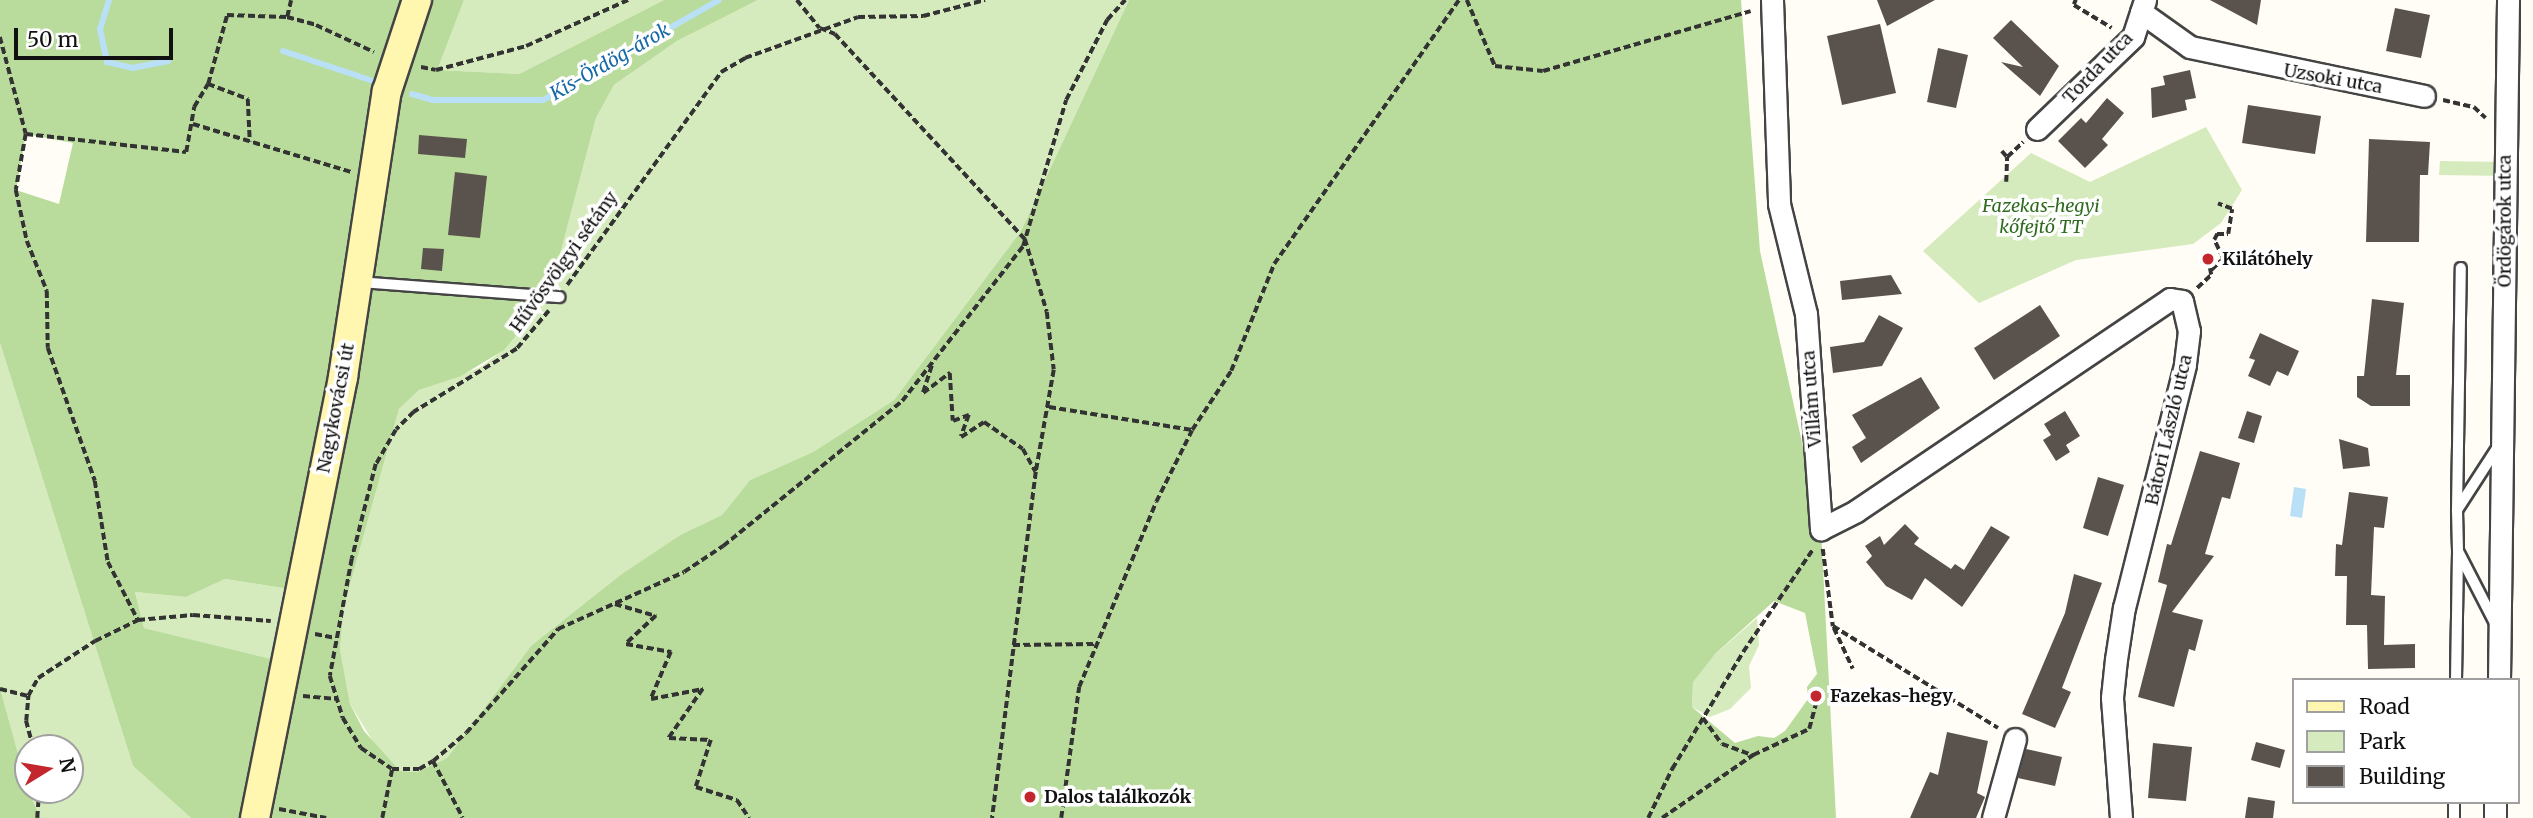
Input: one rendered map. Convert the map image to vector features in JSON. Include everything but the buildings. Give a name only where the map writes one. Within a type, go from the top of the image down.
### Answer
[{"type":"street","name":"Nagykovácsi út","points":[[257,811],[359,282],[373,178],[405,64],[417,0]]},
{"type":"street","name":"Ördögárok utca","points":[[2499,678],[2508,0]]},
{"type":"street","name":"Villám utca","points":[[1774,1],[1779,204],[1807,314],[1821,529]]},
{"type":"street","name":"Uzsoki utca","points":[[2143,6],[2190,47],[2424,96]]},
{"type":"street","name":"Torda utca","points":[[2037,129],[2133,37],[2143,6]]},
{"type":"street","name":"Bátori László utca","points":[[1821,529],[1856,511],[2170,299],[2182,301],[2189,331],[2185,366],[2124,607],[2116,659],[2112,698],[2121,818]]},
{"type":"street","points":[[1993,818],[2015,738]]},
{"type":"lane","name":"Ördögárok utca","points":[[2456,678],[2461,268]]},
{"type":"lane","points":[[359,282],[559,297]]},
{"type":"lane","points":[[2457,510],[2501,442]]},
{"type":"lane","name":"Ördögárok utca","points":[[2458,551],[2500,634]]},
{"type":"path","points":[[287,18],[291,0]]},
{"type":"path","points":[[26,134],[186,152],[194,107],[208,84],[227,15],[287,18],[316,25],[405,64],[436,70],[526,46],[628,0]]},
{"type":"path","points":[[797,0],[820,28],[835,34],[1025,239],[1054,342],[1049,407],[1036,472],[992,818]]},
{"type":"path","name":"Hűvösvölgyi sétány","points":[[336,699],[331,676],[335,638],[384,448],[414,411],[517,349],[559,297],[721,72],[820,28],[858,17],[923,16],[985,0]]},
{"type":"path","points":[[281,694],[336,699],[361,748],[392,769],[419,769],[433,761],[466,733],[558,629],[684,572],[723,546],[902,401],[933,364],[1025,239],[1066,100],[1111,13],[1125,0]]},
{"type":"path","points":[[1061,818],[1079,687],[1156,502],[1192,430],[1231,371],[1274,264],[1459,0]]},
{"type":"path","points":[[1467,0],[1494,66],[1543,71],[1774,1]]},
{"type":"path","points":[[2076,0],[2074,5],[2091,18]]},
{"type":"path","points":[[0,37],[26,134],[16,190],[27,241],[47,291],[48,348],[95,481],[108,562],[138,620]]},
{"type":"path","points":[[208,84],[248,99],[250,142]]},
{"type":"path","points":[[2424,96],[2474,107],[2496,127],[2505,160]]},
{"type":"path","points":[[193,124],[373,178]]},
{"type":"path","points":[[2007,157],[2037,129]]},
{"type":"path","points":[[2002,151],[2007,157],[2006,182]]},
{"type":"path","points":[[2197,288],[2223,259],[2214,240],[2217,234],[2228,234],[2232,209],[2218,204]]},
{"type":"path","points":[[2208,259],[2211,270]]},
{"type":"path","points":[[933,364],[923,393],[950,373],[953,421],[969,415],[961,437],[984,422],[1023,449],[1036,472]]},
{"type":"path","points":[[1049,407],[1192,430]]},
{"type":"path","points":[[1821,529],[1833,626],[1853,669]]},
{"type":"path","points":[[1648,818],[1743,652],[1810,559],[1821,529]]},
{"type":"path","points":[[613,603],[656,616],[626,644],[671,652],[651,699],[703,689],[669,738],[711,740],[696,787],[737,800],[749,818]]},
{"type":"path","points":[[29,734],[26,721],[28,696],[49,668],[138,620],[221,616],[268,620],[293,630]]},
{"type":"path","points":[[1833,626],[1981,718]]},
{"type":"path","points":[[1013,645],[1095,644]]},
{"type":"path","points":[[0,689],[28,696]]},
{"type":"path","points":[[1662,818],[1753,755],[1809,729],[1817,699]]},
{"type":"path","points":[[1703,718],[1722,744],[1753,755]]},
{"type":"path","points":[[433,761],[463,818]]},
{"type":"path","points":[[382,818],[392,769]]},
{"type":"path","points":[[257,811],[326,818]]},
{"type":"green space","points":[[0,0],[464,0],[437,70],[519,74],[664,0],[758,0],[677,41],[614,85],[596,118],[549,296],[504,350],[461,376],[419,390],[399,409],[344,606],[340,649],[350,704],[364,731],[400,771],[418,772],[447,758],[531,646],[622,574],[682,534],[722,515],[750,480],[813,452],[894,400],[1021,231],[1129,0],[1741,0],[1760,251],[1821,529],[1836,818],[191,818],[133,766],[0,343]],"holes":[[[26,134],[73,143],[59,204],[16,190]],[[225,579],[290,589],[279,661],[144,628],[135,592],[186,597]],[[1774,601],[1805,613],[1817,674],[1807,687],[1808,699],[1785,731],[1774,738],[1758,736],[1735,743],[1692,707],[1693,682],[1715,654]]]},
{"type":"green space","points":[[464,0],[664,0],[519,74],[436,70]]},
{"type":"green space","points":[[758,0],[1129,0],[1021,231],[894,400],[813,452],[750,480],[722,515],[682,534],[531,646],[447,758],[419,772],[400,771],[380,753],[350,704],[340,649],[344,606],[399,409],[419,390],[481,367],[503,350],[549,296],[596,118],[614,85],[677,41]]},
{"type":"green space","name":"Fazekas-hegyi kőfejtő TT","points":[[2206,127],[2242,190],[2221,223],[2193,244],[2076,260],[1979,303],[1923,251],[2031,153],[2090,182]]},
{"type":"green space","points":[[2440,161],[2503,162],[2504,176],[2439,175]]},
{"type":"green space","points":[[0,343],[133,766],[191,818],[41,818],[35,804],[84,804],[84,734],[14,734],[14,739],[0,688]]},
{"type":"green space","points":[[225,579],[290,589],[279,662],[144,628],[135,592],[186,597]]},
{"type":"green space","points":[[1757,618],[1759,645],[1749,666],[1751,688],[1730,709],[1710,717],[1692,707],[1693,681],[1713,656]]},
{"type":"green space","points":[[0,688],[14,739],[14,804],[34,804],[41,818],[0,818]]},
{"type":"water","points":[[2294,487],[2306,489],[2302,518],[2290,516]]},
{"type":"waterway","name":"Kis-Ördög-árok","points":[[109,0],[100,29],[107,62],[132,68],[168,61]]},
{"type":"waterway","name":"Kis-Ördög-árok","points":[[412,94],[433,100],[543,100],[719,0]]},
{"type":"waterway","name":"Kis-Ördög-árok","points":[[283,51],[373,81]]},
{"type":"place","name":"Kilátóhely","points":[[2208,259]]},
{"type":"place","name":"Fazekas-hegy","points":[[1816,696]]},
{"type":"place","name":"Dalos találkozók","points":[[1030,797]]}]
